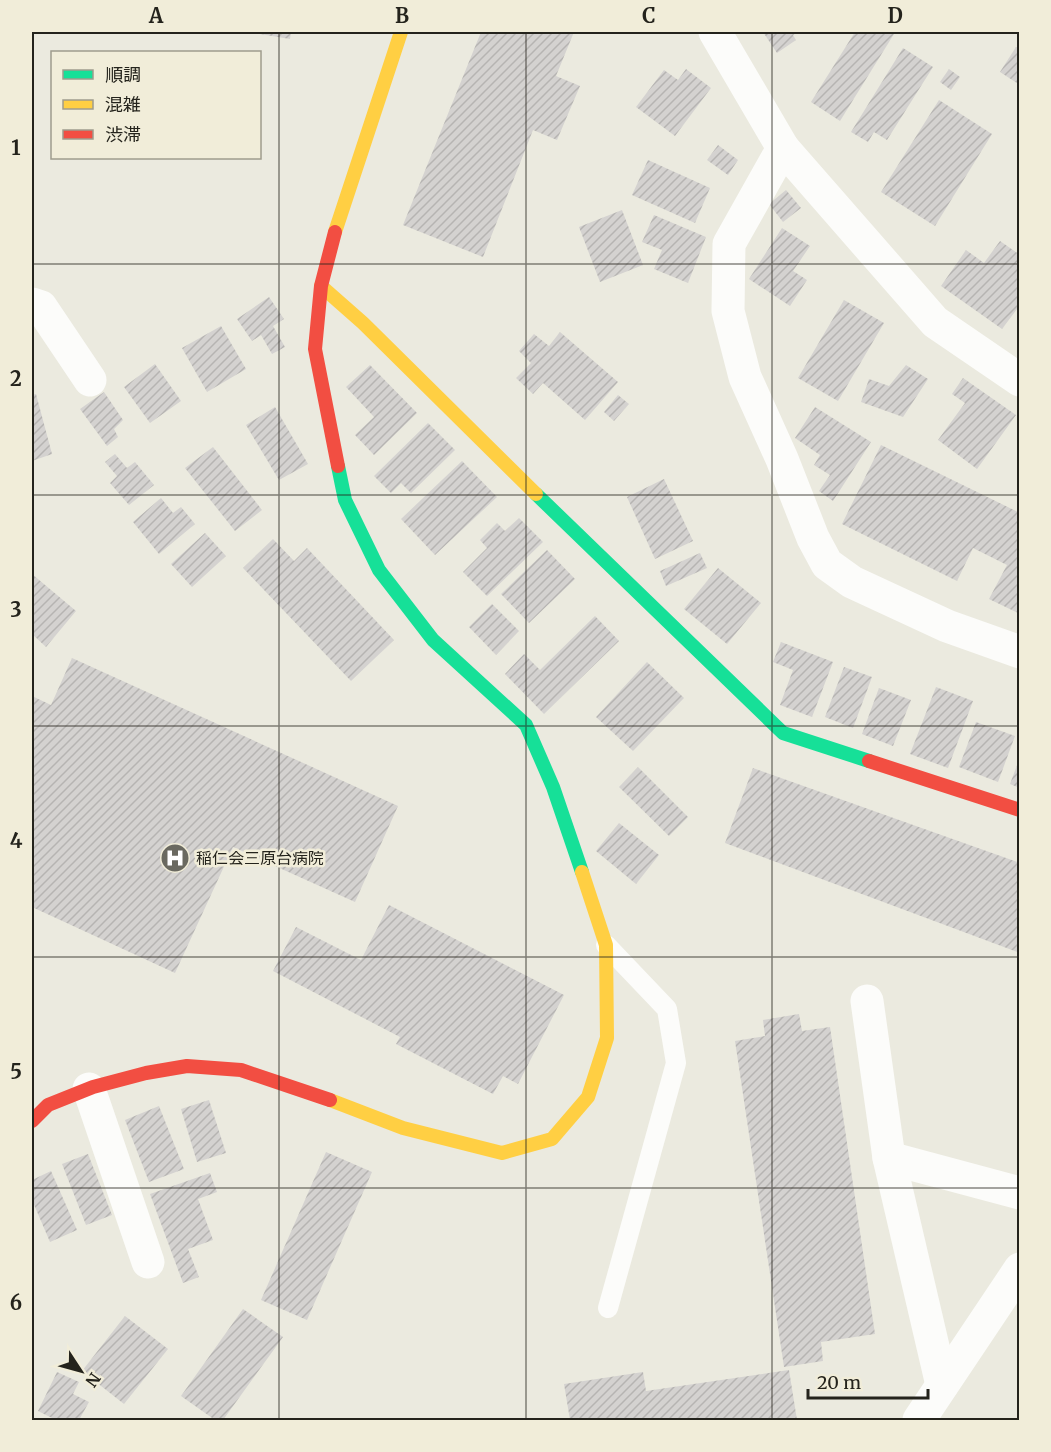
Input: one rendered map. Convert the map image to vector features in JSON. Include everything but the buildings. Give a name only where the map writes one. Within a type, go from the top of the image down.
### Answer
[{"type":"street","points":[[32,1121],[48,1106],[89,1089],[146,1073],[187,1066],[241,1070],[319,1095],[403,1128],[502,1153],[552,1139],[588,1097],[607,1038],[606,945],[553,787],[526,725],[433,639],[379,570],[345,500],[327,418],[315,349],[321,286],[341,210],[401,32]]},
{"type":"street","points":[[715,32],[783,148],[935,322],[1015,367]]},
{"type":"street","points":[[783,148],[729,244],[728,311],[745,377],[782,459],[813,538],[827,564],[852,582],[947,626],[1020,652]]},
{"type":"street","points":[[321,286],[363,323],[783,733],[1020,810]]},
{"type":"street","points":[[32,304],[41,307],[90,380]]},
{"type":"street","points":[[867,1000],[890,1158],[942,1385]]},
{"type":"street","points":[[89,1089],[148,1262]]},
{"type":"street","points":[[890,1158],[1020,1193]]},
{"type":"street","points":[[919,1420],[1020,1269]]},
{"type":"lane","points":[[606,945],[667,1009],[676,1063],[608,1308]]},
{"type":"traffic: fast","points":[[338,466],[345,500],[379,570],[433,640],[526,725],[553,787],[582,872]]},
{"type":"traffic: fast","points":[[536,494],[783,733],[869,761]]},
{"type":"traffic: slow","points":[[335,232],[401,32]]},
{"type":"traffic: slow","points":[[321,286],[363,323],[536,494]]},
{"type":"traffic: slow","points":[[330,1100],[403,1128],[502,1153],[552,1139],[588,1097],[607,1038],[606,945],[582,872]]},
{"type":"traffic: jam","points":[[335,232],[321,286],[315,349],[338,466]]},
{"type":"traffic: jam","points":[[869,761],[1020,810]]},
{"type":"traffic: jam","points":[[32,1121],[48,1105],[93,1087],[146,1073],[187,1066],[241,1070],[330,1100]]},
{"type":"place","name":"稲仁会三原台病院","points":[[175,858]]}]
